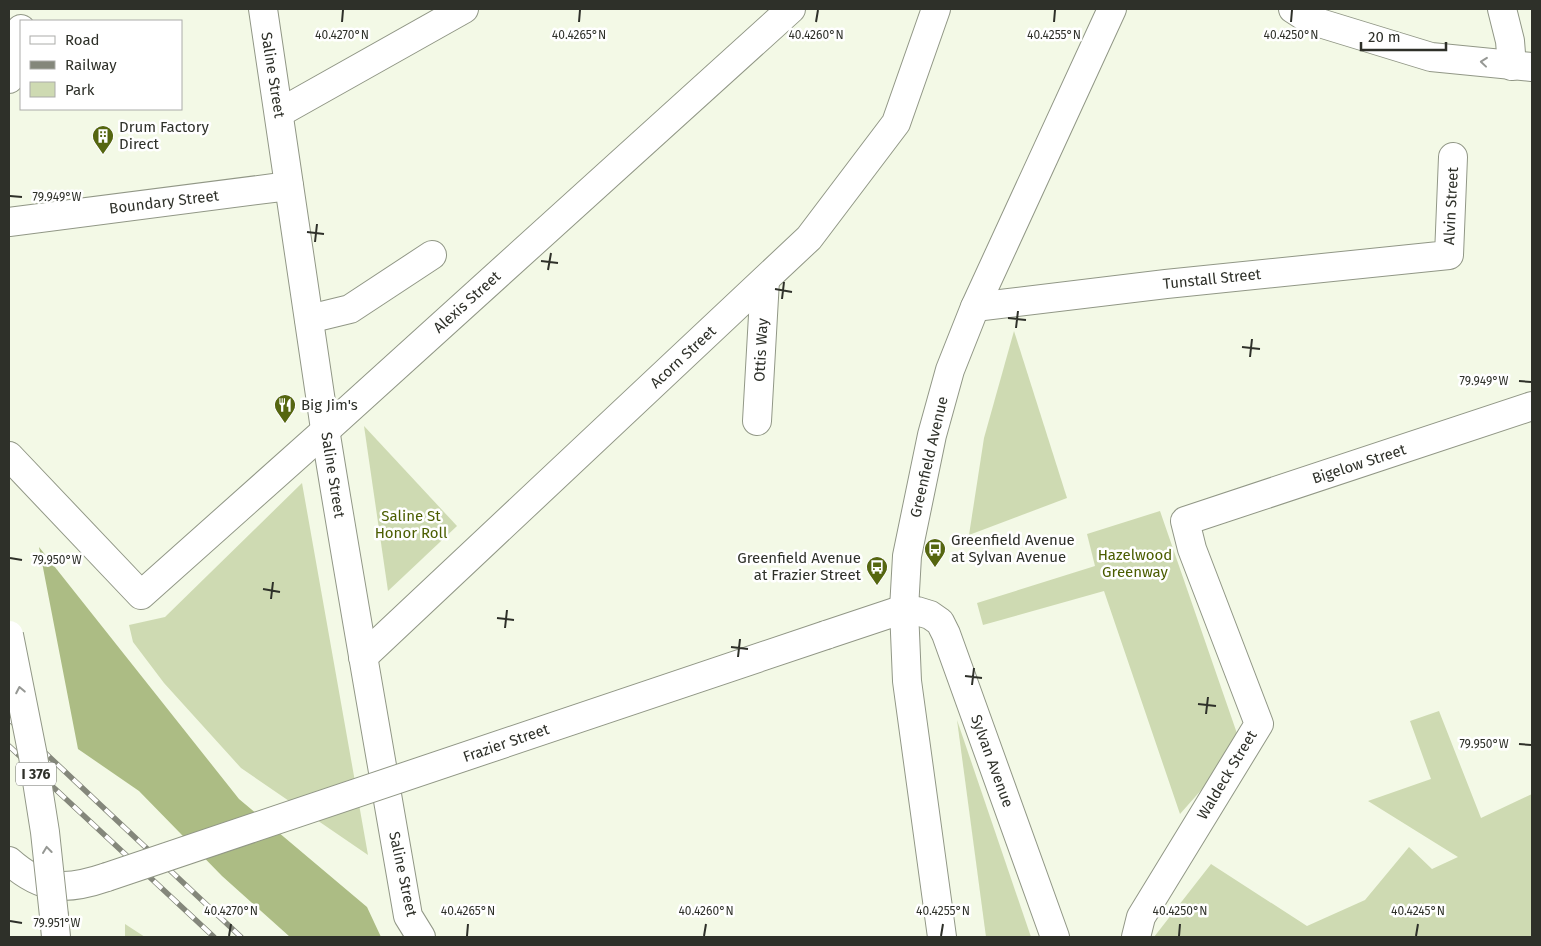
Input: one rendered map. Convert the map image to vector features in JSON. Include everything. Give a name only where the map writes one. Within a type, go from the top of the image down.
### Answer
[{"type":"main road","name":"Saline Street","points":[[262,9],[326,430],[363,657],[408,916],[421,937]]},
{"type":"main road","points":[[279,112],[464,9]]},
{"type":"main road","name":"Alexis Street","points":[[9,456],[141,595],[791,9]]},
{"type":"main road","name":"Acorn Street","points":[[363,657],[809,238],[896,123],[936,9]]},
{"type":"main road","name":"Greenfield Avenue","points":[[942,937],[907,682],[904,609],[907,556],[932,435],[950,370],[975,308],[1112,9]]},
{"type":"main road","points":[[1293,9],[1310,20],[1431,57],[1522,66]]},
{"type":"main road","points":[[1502,9],[1510,41],[1522,66]]},
{"type":"main road","points":[[9,79],[20,33]]},
{"type":"main road","name":"Alvin Street","points":[[1449,255],[1453,156]]},
{"type":"main road","name":"Boundary Street","points":[[9,222],[289,186]]},
{"type":"main road","points":[[309,319],[350,310],[432,255]]},
{"type":"main road","name":"Tunstall Street","points":[[975,308],[1166,284],[1449,255]]},
{"type":"main road","name":"Ottis Way","points":[[757,421],[765,280]]},
{"type":"main road","name":"Bigelow Street","points":[[1185,521],[1532,406]]},
{"type":"main road","name":"Waldeck Street","points":[[1136,937],[1141,917],[1259,724],[1192,549],[1185,521]]},
{"type":"main road","name":"Frazier Street","points":[[9,860],[19,870],[34,879],[51,885],[69,887],[87,884],[904,609]]},
{"type":"main road","name":"Sylvan Avenue","points":[[904,609],[930,615],[940,622],[946,634],[1055,937]]},
{"type":"main road","name":"I 376","points":[[9,634],[33,756],[45,832],[55,926]]},
{"type":"green space","points":[[1014,331],[1067,498],[969,535],[984,438]]},
{"type":"green space","name":"Saline St Honor Roll","points":[[364,426],[457,526],[388,591]]},
{"type":"green space","points":[[302,483],[368,855],[241,768],[164,683],[133,642],[129,625],[165,617]]},
{"type":"green space","name":"Hazelwood Greenway","points":[[1160,511],[1241,745],[1180,814],[1104,591],[983,625],[977,603],[1095,566],[1087,534]]},
{"type":"green space","points":[[39,547],[239,799],[367,907],[381,937],[290,937],[222,876],[139,791],[78,749]]},
{"type":"green space","points":[[1439,711],[1481,818],[1532,794],[1532,937],[1154,937],[1211,864],[1307,926],[1365,900],[1409,847],[1432,869],[1458,857],[1368,801],[1431,779],[1410,721]]},
{"type":"green space","points":[[957,720],[1031,937],[986,937]]},
{"type":"green space","points":[[125,924],[145,937],[125,937]]},
{"type":"railway","points":[[9,719],[241,937]]},
{"type":"railway","points":[[9,746],[214,937]]},
{"type":"place","name":"Drum Factory Direct","points":[[103,155]]},
{"type":"place","name":"Big Jim's","points":[[285,424]]},
{"type":"place","name":"Greenfield Avenue at Sylvan Avenue","points":[[935,568]]},
{"type":"place","name":"Greenfield Avenue at Frazier Street","points":[[877,586]]}]
